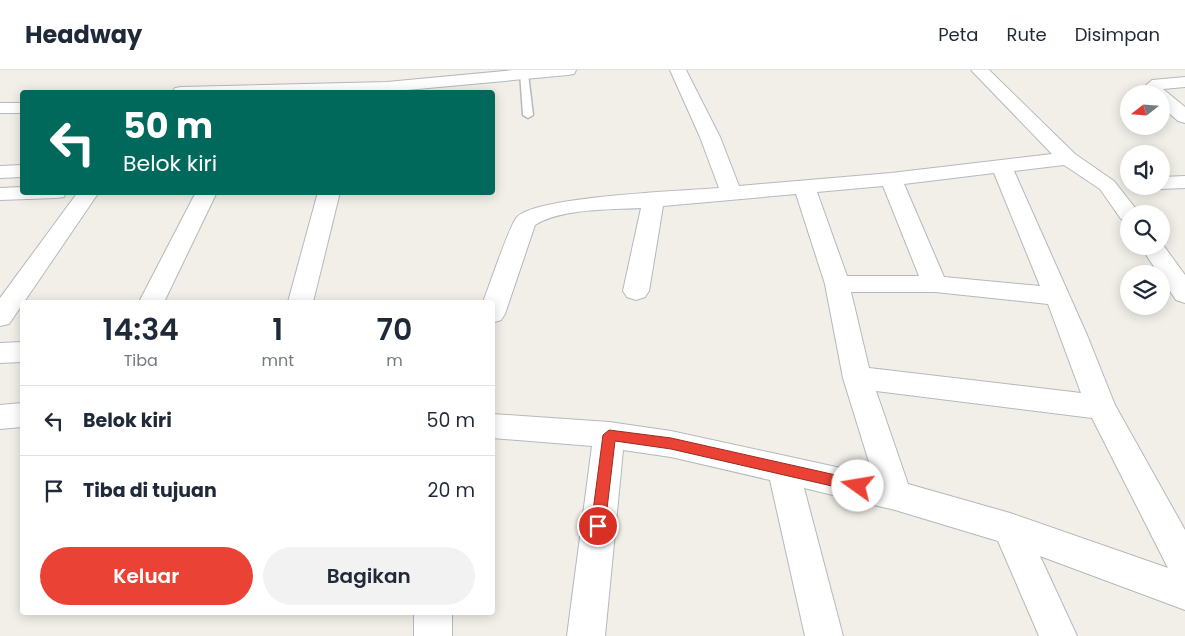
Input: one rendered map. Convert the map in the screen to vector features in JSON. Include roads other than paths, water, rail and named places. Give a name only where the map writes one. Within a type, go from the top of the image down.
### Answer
[{"type":"street","points":[[262,90],[274,70]]},
{"type":"street","points":[[357,90],[568,70]]},
{"type":"street","points":[[678,70],[710,137],[732,194]]},
{"type":"street","points":[[979,70],[1068,158],[1107,185],[1122,205]]},
{"type":"street","points":[[1156,85],[1185,82]]},
{"type":"street","points":[[0,97],[20,96]]},
{"type":"street","points":[[1170,104],[1185,117]]},
{"type":"street","points":[[0,108],[20,108]]},
{"type":"street","points":[[495,306],[525,222],[537,214],[562,208],[891,179],[1068,158]]},
{"type":"street","points":[[1002,167],[1058,296],[1101,407],[1185,564]]},
{"type":"street","points":[[0,172],[20,171]]},
{"type":"street","points":[[891,179],[935,284]]},
{"type":"street","points":[[1170,183],[1185,182]]},
{"type":"street","points":[[1107,185],[1120,184]]},
{"type":"street","points":[[806,187],[837,284],[857,378],[895,495]]},
{"type":"street","points":[[0,194],[20,193]]},
{"type":"street","points":[[0,317],[88,195]]},
{"type":"street","points":[[152,300],[205,195]]},
{"type":"street","points":[[301,300],[328,195]]},
{"type":"street","points":[[636,291],[653,201]]},
{"type":"street","points":[[1158,255],[1185,294]]},
{"type":"street","points":[[837,284],[935,284],[1058,296]]},
{"type":"street","points":[[0,353],[20,352]]},
{"type":"street","points":[[857,378],[1101,407]]},
{"type":"street","points":[[0,417],[20,415]]},
{"type":"street","points":[[495,426],[609,435],[671,444],[783,468],[895,495],[1010,529],[1185,592]]},
{"type":"street","points":[[586,636],[609,435]]},
{"type":"street","points":[[783,468],[824,636]]},
{"type":"street","points":[[1010,529],[1058,636]]},
{"type":"street","points":[[433,615],[433,636]]},
{"type":"lane","points":[[523,74],[528,115]]}]
